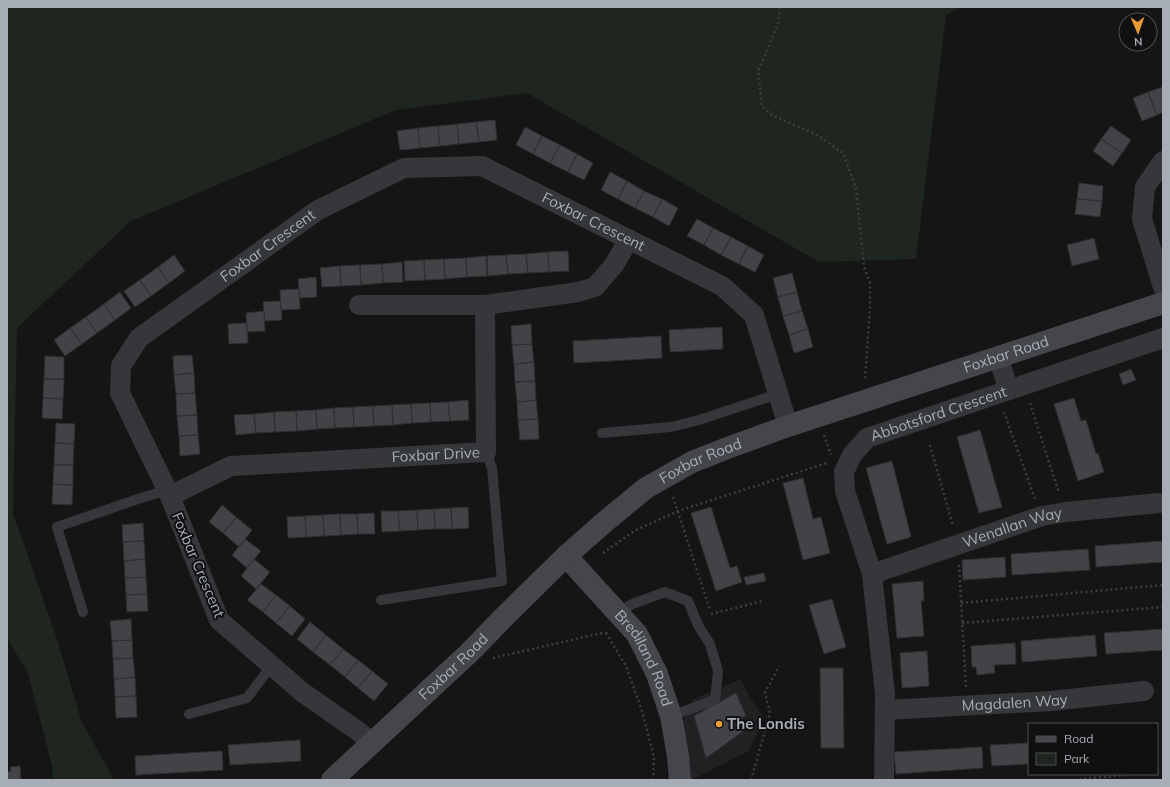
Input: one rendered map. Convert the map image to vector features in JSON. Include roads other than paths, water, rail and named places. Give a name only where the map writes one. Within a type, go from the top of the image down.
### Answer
[{"type":"street","points":[[1163,161],[1145,187],[1142,219],[1163,287]]},
{"type":"street","name":"Foxbar Crescent","points":[[372,743],[358,731],[302,692],[218,620],[168,493],[120,393],[120,366],[139,338],[318,210],[404,168],[482,166],[722,286],[754,315],[788,426]]},
{"type":"street","points":[[359,305],[485,305],[578,292],[595,286],[614,265],[629,239]]},
{"type":"street","name":"Foxbar Road","points":[[332,780],[469,653],[505,616],[573,563],[607,520],[646,488],[665,477],[692,462],[788,426],[1163,303]]},
{"type":"street","name":"Foxbar Drive","points":[[168,493],[231,466],[486,452],[485,305]]},
{"type":"street","name":"Abbotsford Crescent","points":[[884,780],[885,694],[872,574],[845,491],[844,472],[852,455],[867,438],[1163,338]]},
{"type":"street","points":[[998,357],[1010,389]]},
{"type":"street","name":"Wenallan Way","points":[[872,574],[1042,516],[1066,512],[1159,503]]},
{"type":"street","name":"Brediland Road","points":[[573,563],[637,634],[657,674],[672,716],[680,780]]},
{"type":"street","name":"Magdalen Way","points":[[885,710],[1051,701],[1144,691]]},
{"type":"lane","points":[[602,433],[671,426],[699,420],[778,394]]},
{"type":"lane","points":[[381,600],[502,581],[492,468],[486,452]]},
{"type":"lane","points":[[83,612],[57,527],[138,499],[168,493]]},
{"type":"lane","points":[[620,614],[630,605],[665,592],[688,601],[698,627],[710,644],[718,671],[715,700],[672,716]]},
{"type":"lane","points":[[189,714],[246,698],[272,665]]},
{"type":"place","name":"The Londis","points":[[719,724]]}]
